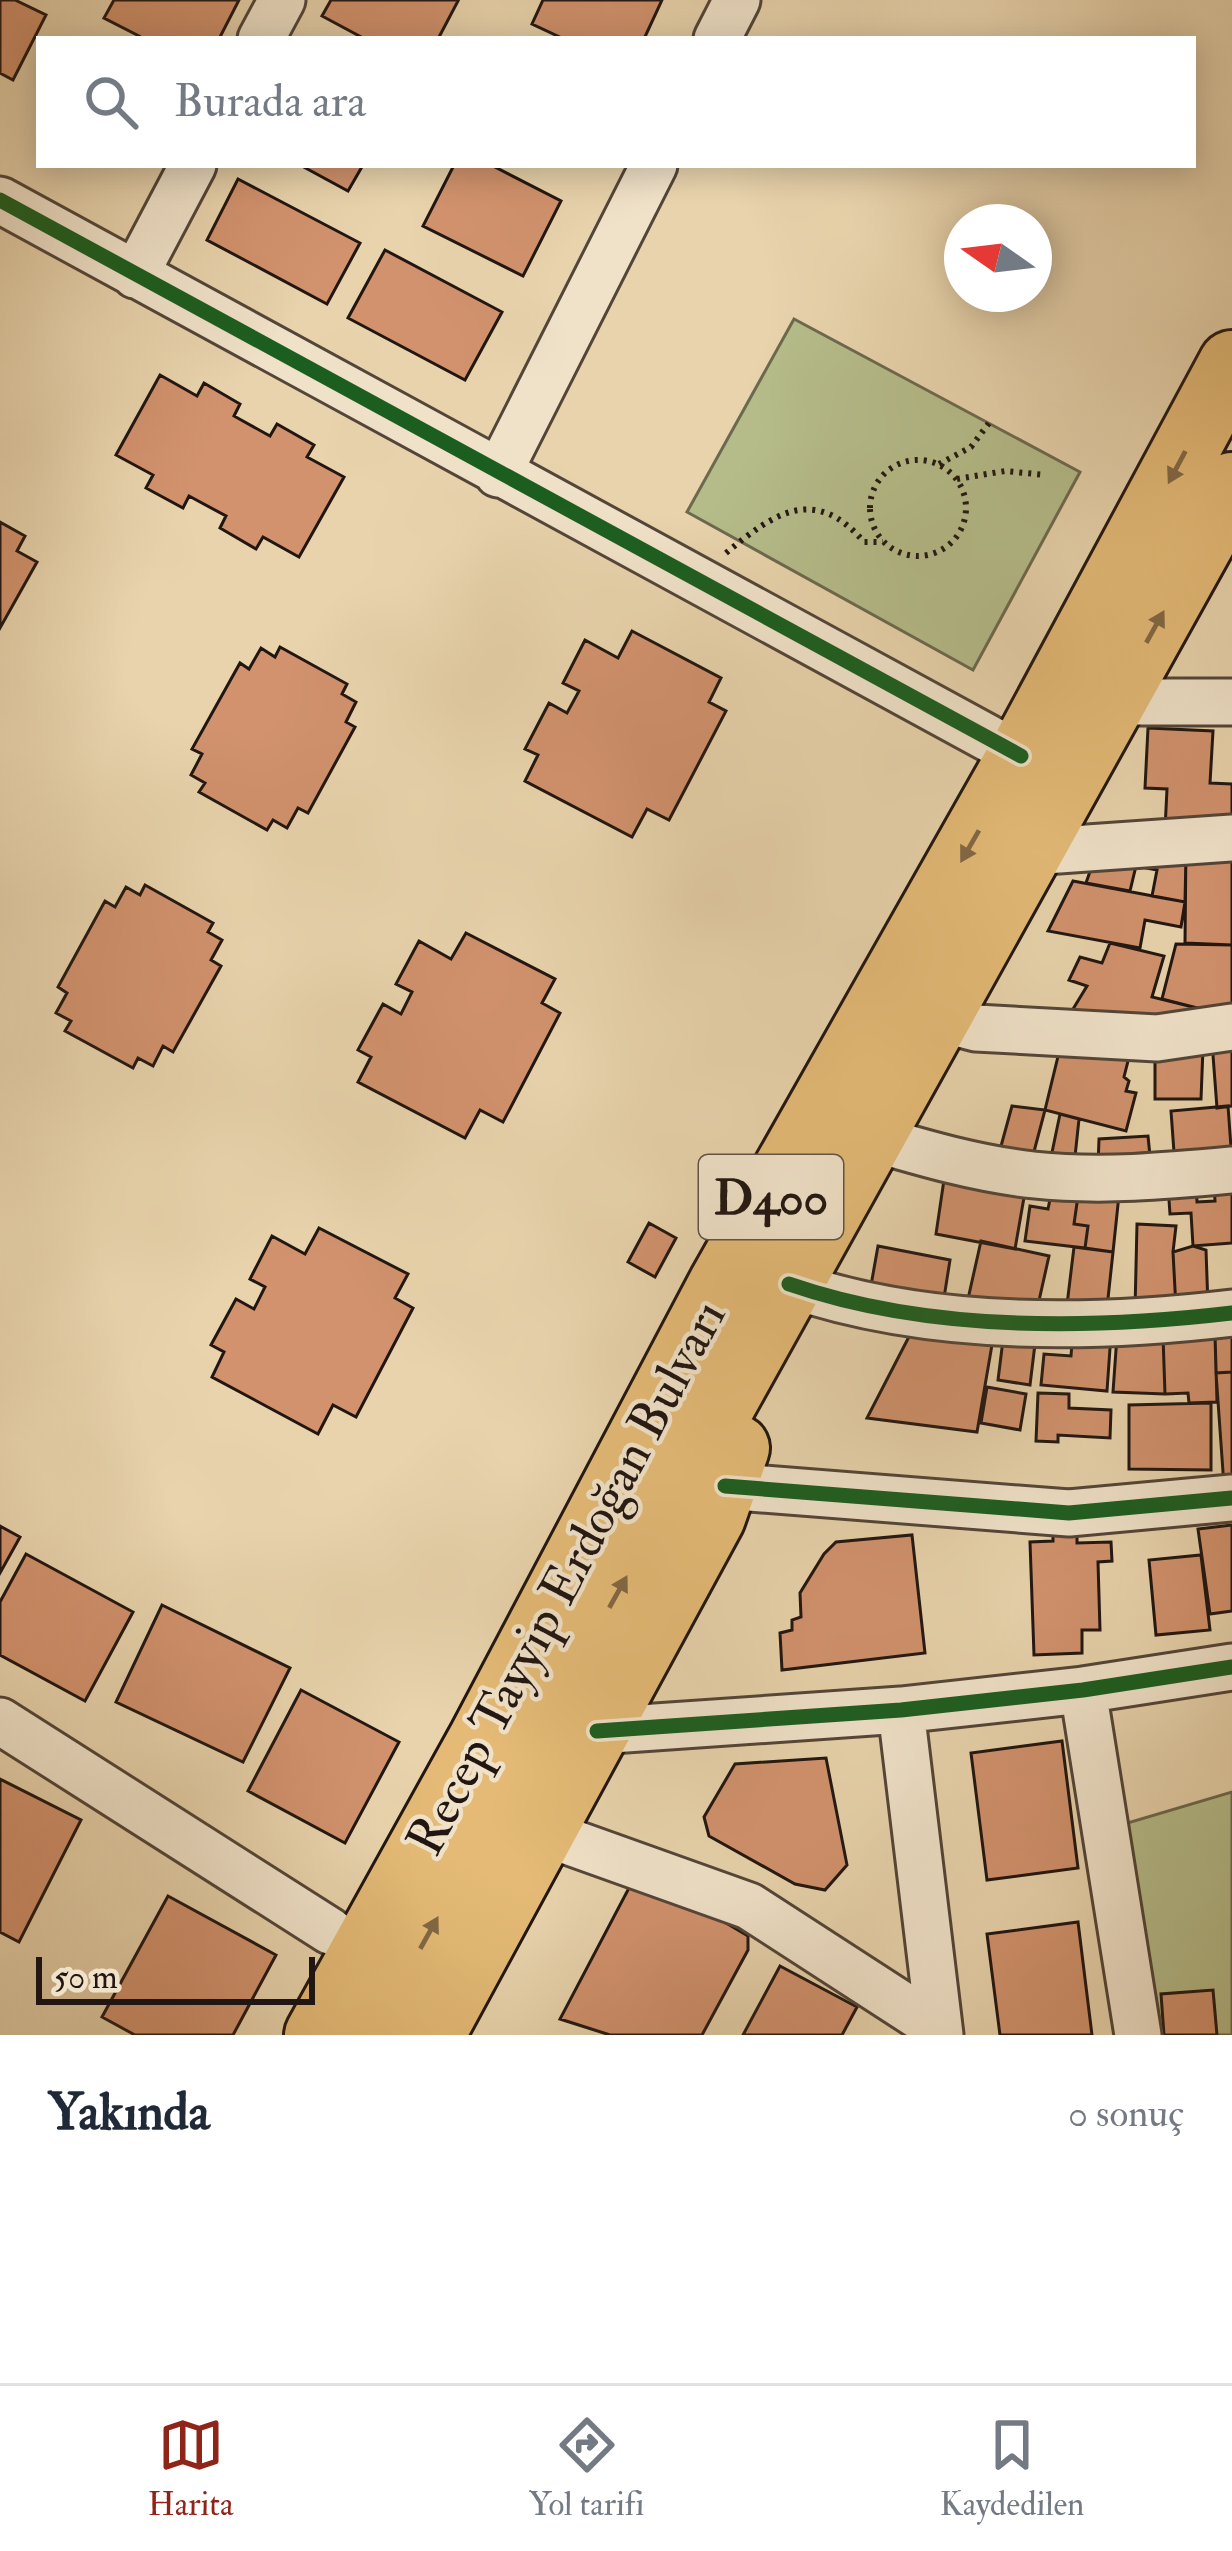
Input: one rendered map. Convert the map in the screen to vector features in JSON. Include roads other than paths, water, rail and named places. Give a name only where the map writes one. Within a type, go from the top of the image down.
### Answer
[{"type":"highway","name":"Recep Tayyip Erdoğan Bulvarı","points":[[372,2035],[758,1299],[1021,756],[1232,364]]},
{"type":"highway","name":"Recep Tayyip Erdoğan Bulvarı","points":[[318,2035],[482,1739],[758,1299],[869,1138],[1232,486]]},
{"type":"highway","points":[[431,2035],[712,1517],[725,1486],[758,1299]]},
{"type":"highway","points":[[272,2035],[450,1716],[758,1299]]},
{"type":"street","points":[[263,36],[282,0]]},
{"type":"street","points":[[719,36],[737,0]]},
{"type":"street","points":[[135,275],[192,168]]},
{"type":"street","points":[[498,474],[652,168]]},
{"type":"street","points":[[0,200],[1021,756]]},
{"type":"street","points":[[1114,702],[1232,702]]},
{"type":"street","points":[[1030,851],[1232,838]]},
{"type":"street","points":[[937,1018],[976,1028],[1157,1038],[1232,1027]]},
{"type":"street","points":[[869,1138],[938,1158],[1034,1175],[1110,1178],[1232,1170]]},
{"type":"street","points":[[758,1299],[820,1295],[901,1311],[1019,1323],[1150,1323],[1232,1313]]},
{"type":"street","points":[[725,1486],[1069,1513],[1232,1498]]},
{"type":"street","points":[[597,1730],[901,1710],[1083,1690],[1232,1667]]},
{"type":"street","points":[[1083,1690],[1138,2035]]},
{"type":"street","points":[[901,1710],[939,2032]]},
{"type":"street","points":[[0,1720],[330,1931]]},
{"type":"street","points":[[542,1832],[749,1906],[939,2032]]}]
